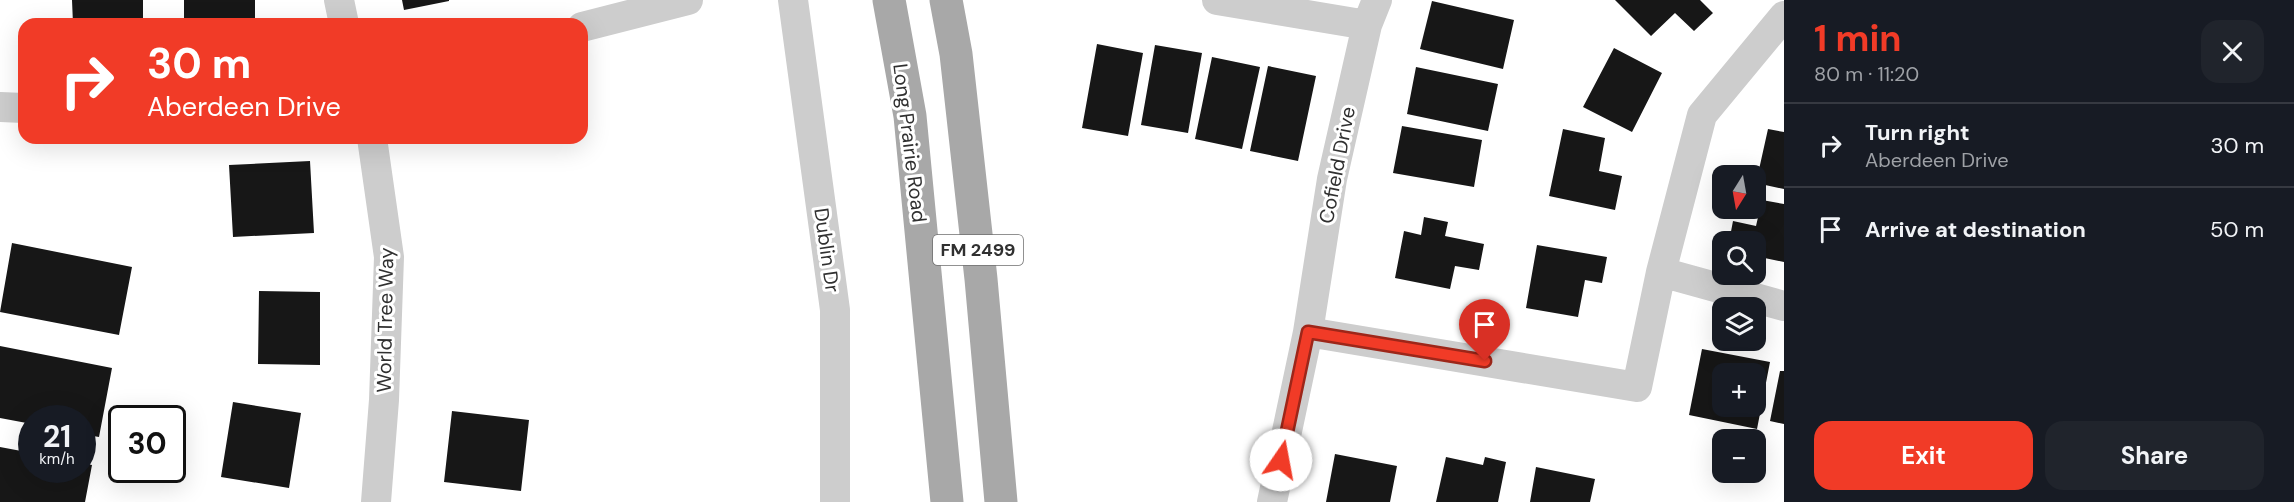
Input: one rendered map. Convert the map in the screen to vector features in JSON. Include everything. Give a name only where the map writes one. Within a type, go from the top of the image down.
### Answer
[{"type":"main road","name":"Long Prairie Road","points":[[889,0],[910,116],[947,502]]},
{"type":"main road","name":"FM 2499","points":[[946,0],[956,54],[981,279],[1001,502]]},
{"type":"street","points":[[339,0],[343,18]]},
{"type":"street","points":[[588,25],[688,0]]},
{"type":"street","name":"Dublin Dr","points":[[793,0],[835,310],[835,502]]},
{"type":"street","points":[[1217,0],[1372,13]]},
{"type":"street","name":"Cofield Drive","points":[[1272,502],[1308,332],[1332,179],[1372,13]]},
{"type":"street","points":[[1308,332],[1637,387],[1661,272],[1702,115],[1784,16]]},
{"type":"street","points":[[0,107],[18,108]]},
{"type":"street","name":"World Tree Way","points":[[373,144],[389,257],[384,400],[376,502]]},
{"type":"street","points":[[1661,272],[1784,306]]},
{"type":"building","points":[[72,0],[143,0],[143,18],[73,18]]},
{"type":"building","points":[[184,0],[255,0],[255,18],[184,18]]},
{"type":"building","points":[[402,0],[449,0],[449,1],[404,10]]},
{"type":"building","points":[[1615,0],[1700,0],[1713,13],[1694,31],[1675,13],[1651,36]]},
{"type":"building","points":[[1432,1],[1514,20],[1503,69],[1420,49]]},
{"type":"building","points":[[1097,44],[1143,53],[1128,136],[1082,128]]},
{"type":"building","points":[[1155,45],[1202,53],[1188,133],[1141,125]]},
{"type":"building","points":[[1614,48],[1662,73],[1632,132],[1583,107]]},
{"type":"building","points":[[1212,57],[1260,67],[1242,149],[1195,139]]},
{"type":"building","points":[[1268,66],[1316,76],[1298,161],[1250,151]]},
{"type":"building","points":[[1416,67],[1498,84],[1488,131],[1407,114]]},
{"type":"building","points":[[1402,126],[1482,140],[1474,187],[1393,173]]},
{"type":"building","points":[[1563,129],[1605,138],[1599,171],[1622,176],[1615,210],[1549,196]]},
{"type":"building","points":[[1768,129],[1784,132],[1784,189],[1766,185],[1766,165],[1760,165]]},
{"type":"building","points":[[310,161],[314,233],[233,237],[229,165]]},
{"type":"building","points":[[1766,201],[1784,204],[1784,262],[1766,258],[1766,231],[1731,231],[1733,221],[1756,226],[1758,219],[1766,219]]},
{"type":"building","points":[[1424,217],[1448,222],[1445,236],[1484,244],[1479,270],[1455,266],[1450,289],[1395,278],[1404,231],[1421,235]]},
{"type":"building","points":[[12,243],[132,267],[119,335],[0,312]]},
{"type":"building","points":[[1537,245],[1607,257],[1602,283],[1585,280],[1578,317],[1526,308]]},
{"type":"building","points":[[259,291],[320,292],[320,365],[258,364]]},
{"type":"building","points":[[0,346],[112,368],[99,437],[96,436],[96,405],[18,405],[18,421],[0,418]]},
{"type":"building","points":[[1702,349],[1770,362],[1766,383],[1766,363],[1712,363],[1712,417],[1759,417],[1757,429],[1689,415]]},
{"type":"building","points":[[1780,371],[1784,371],[1784,424],[1770,421]]},
{"type":"building","points":[[233,402],[301,413],[289,488],[221,477]]},
{"type":"building","points":[[452,411],[529,420],[521,491],[444,482]]},
{"type":"building","points":[[0,447],[18,450],[18,483],[89,483],[85,502],[0,502]]},
{"type":"building","points":[[1335,454],[1397,466],[1390,502],[1326,502]]},
{"type":"building","points":[[1446,457],[1483,465],[1485,457],[1506,462],[1498,502],[1436,502]]},
{"type":"building","points":[[1536,467],[1595,479],[1590,502],[1530,502]]},
{"type":"route","points":[[1281,460],[1308,332],[1485,361]]}]
